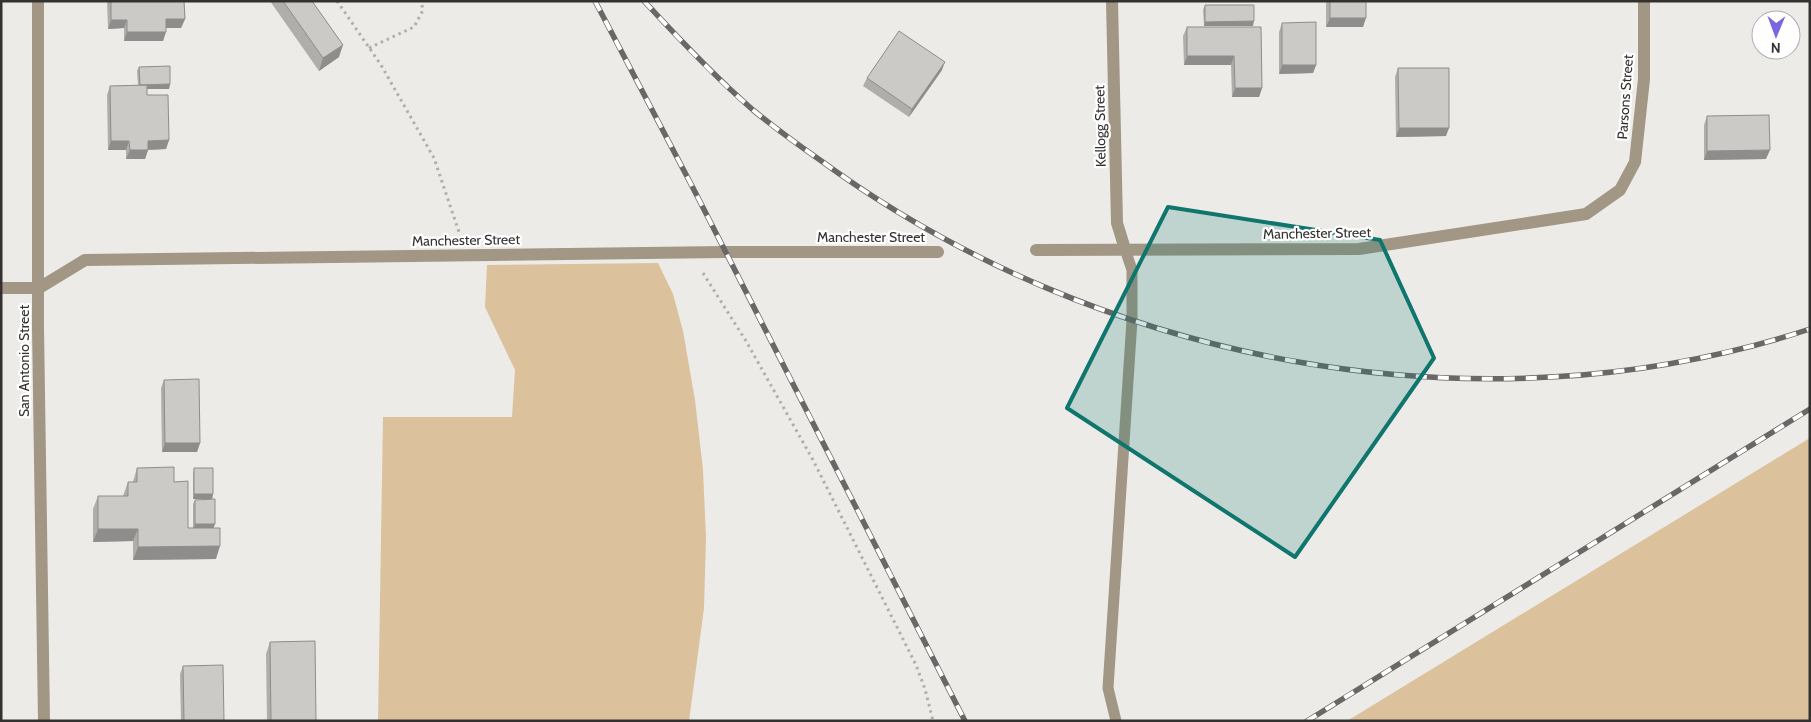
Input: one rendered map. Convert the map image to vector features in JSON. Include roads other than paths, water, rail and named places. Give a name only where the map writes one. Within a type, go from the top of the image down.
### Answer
[{"type":"street","name":"San Antonio Street","points":[[38,1],[38,288],[44,721]]},
{"type":"street","name":"Kellogg Street","points":[[1112,1],[1117,223],[1126,249]]},
{"type":"street","name":"Parsons Street","points":[[1620,190],[1635,162],[1644,79],[1644,1]]},
{"type":"street","name":"Manchester Street","points":[[1036,250],[1359,249],[1586,214],[1620,190]]},
{"type":"street","name":"Manchester Street","points":[[38,288],[85,260],[690,252],[938,252]]},
{"type":"street","points":[[1,288],[38,288]]},
{"type":"lane","points":[[1116,721],[1108,688],[1132,320],[1132,270],[1126,249]]},
{"type":"railway","points":[[595,1],[692,186],[965,721]]},
{"type":"railway","points":[[644,1],[711,71],[761,117],[820,160],[929,230],[1046,288],[1169,332],[1296,362],[1425,377],[1555,377],[1684,361],[1810,329]]},
{"type":"railway","points":[[1307,721],[1810,409]]}]
